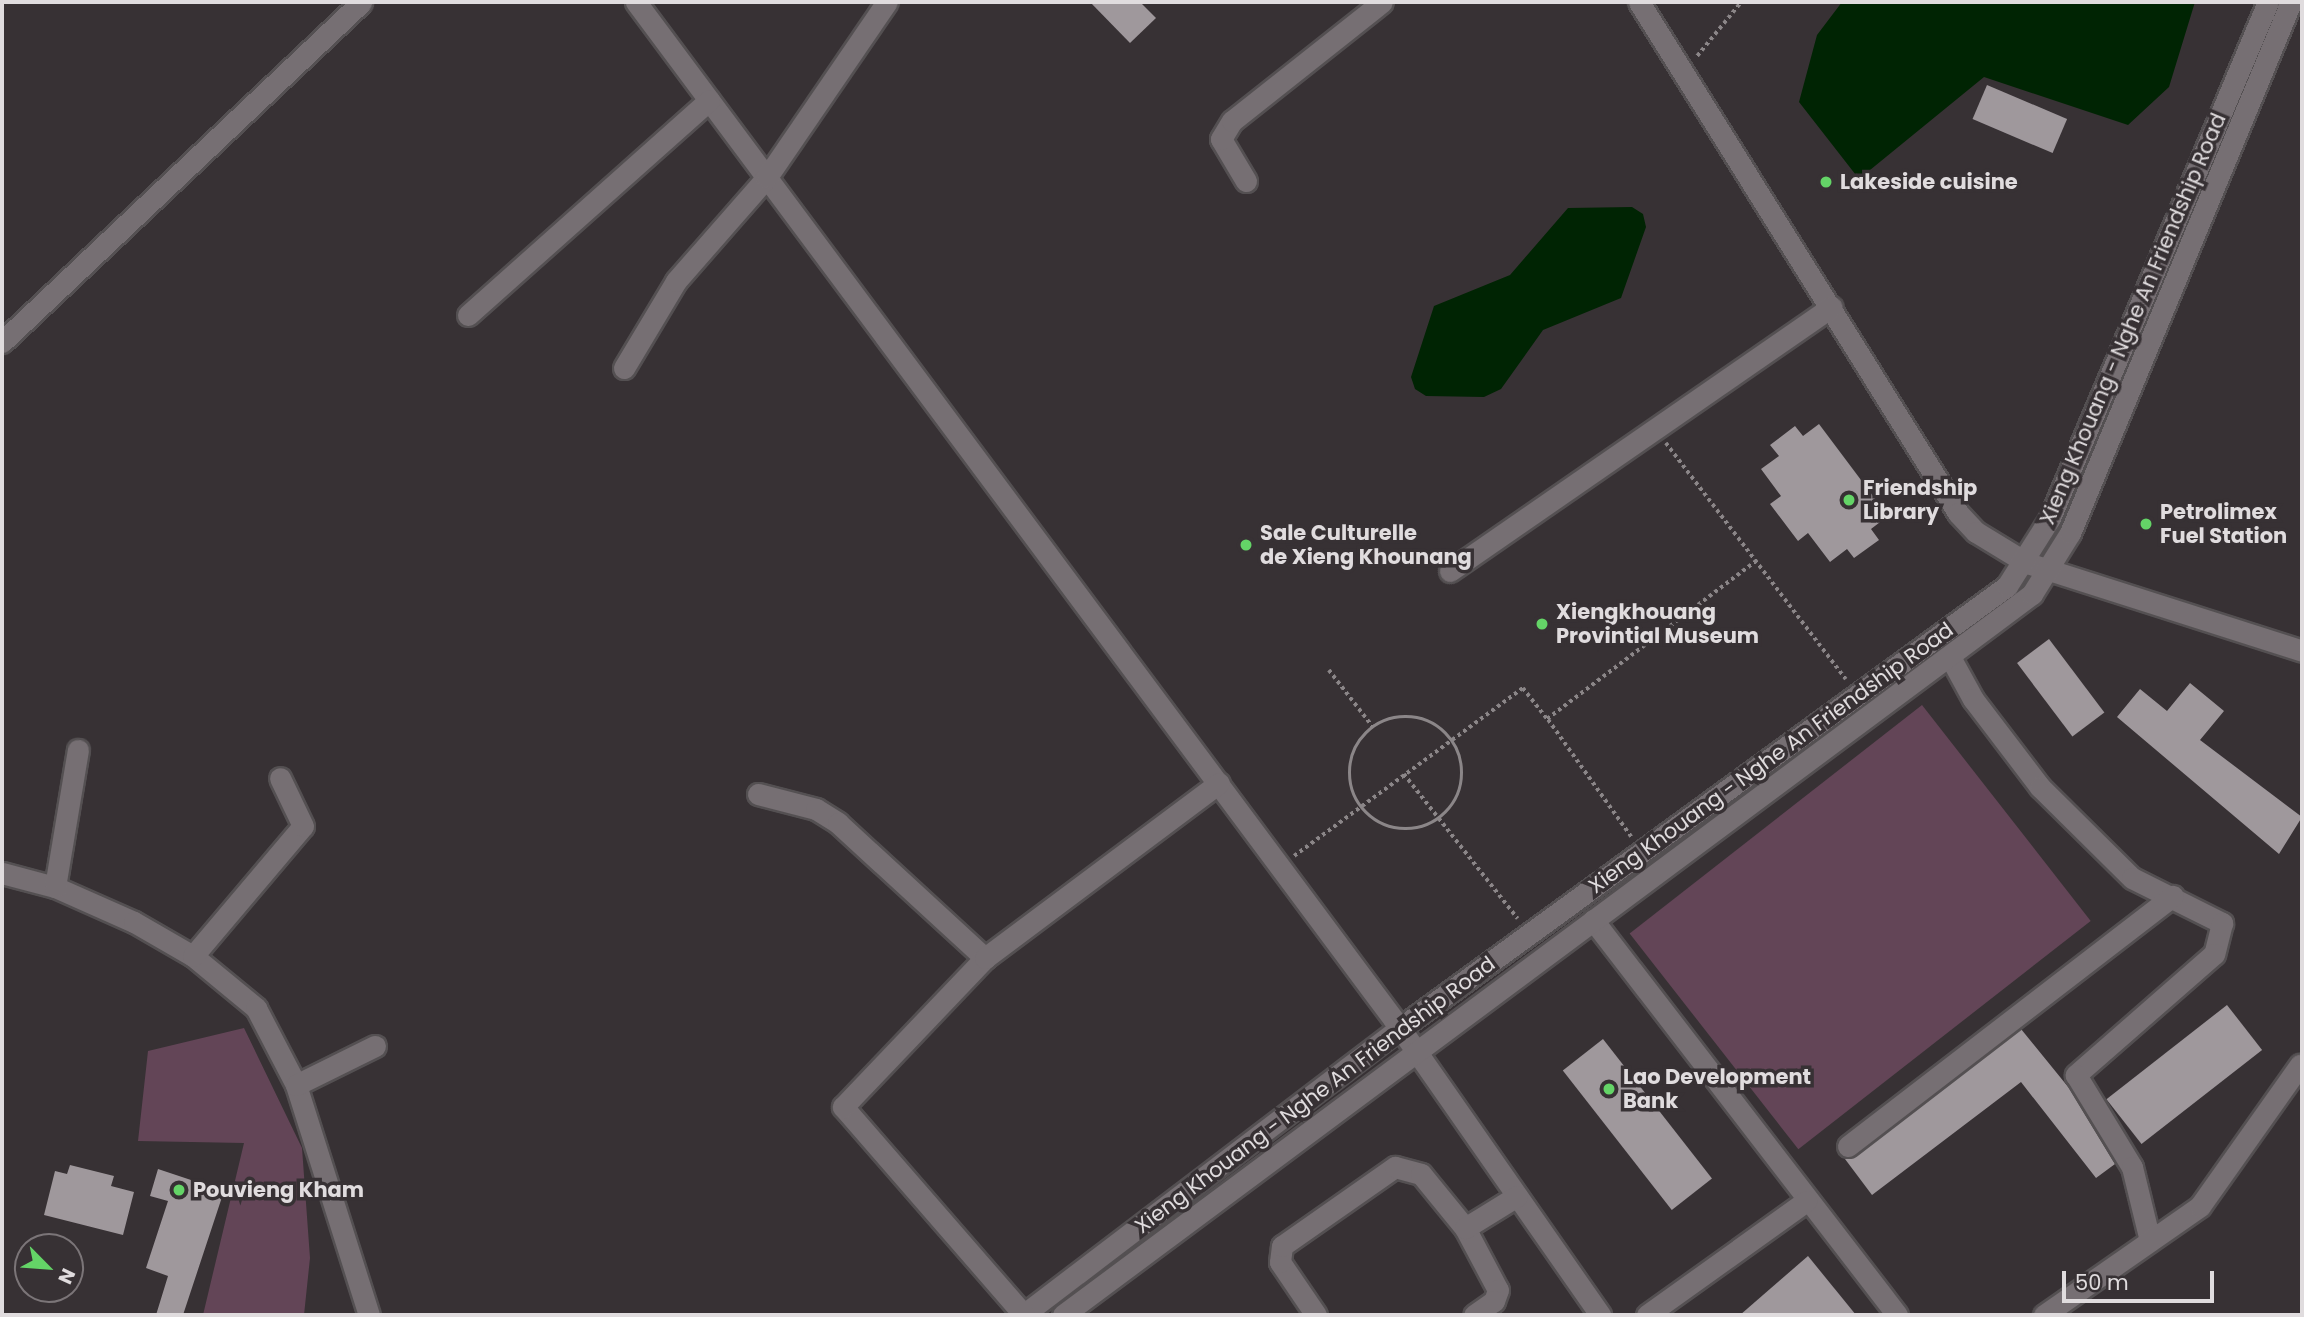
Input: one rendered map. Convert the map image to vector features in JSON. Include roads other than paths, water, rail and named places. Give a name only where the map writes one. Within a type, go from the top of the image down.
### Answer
[{"type":"street","points":[[2,342],[361,2]]},
{"type":"street","points":[[636,2],[1401,1028],[1600,1315]]},
{"type":"street","points":[[624,368],[676,281],[767,177],[887,2]]},
{"type":"street","points":[[1246,181],[1221,139],[1233,121],[1382,2]]},
{"type":"street","points":[[1639,2],[1685,71],[1958,513],[1997,548],[2027,563],[2302,651]]},
{"type":"street","name":"Xieng Khouang - Nghe An Friendship Road","points":[[1023,1315],[1401,1028],[2007,586],[2027,563],[2268,2]]},
{"type":"street","name":"Xieng Khouang - Nghe An Friendship Road","points":[[1063,1315],[2016,608],[2051,572],[2291,2]]},
{"type":"street","points":[[468,315],[709,100]]},
{"type":"street","points":[[1450,570],[1831,307]]},
{"type":"street","points":[[1950,657],[1973,699],[2040,787],[2132,878],[2173,896],[2222,923],[2214,954],[2076,1076],[2132,1167],[2150,1241]]},
{"type":"street","points":[[55,887],[78,750]]},
{"type":"street","points":[[193,956],[303,826],[281,779]]},
{"type":"street","points":[[1023,1315],[844,1107],[985,958],[1219,783]]},
{"type":"street","points":[[758,794],[816,809],[838,823],[985,958]]},
{"type":"street","points":[[2,873],[55,887],[193,956],[256,1008],[296,1085],[369,1315]]},
{"type":"street","points":[[1848,1146],[2173,896]]},
{"type":"street","points":[[1593,920],[1806,1201],[1897,1315]]},
{"type":"street","points":[[296,1085],[375,1046]]},
{"type":"street","points":[[2044,1315],[2200,1206],[2301,1065]]},
{"type":"street","points":[[1316,1315],[1280,1262],[1282,1246],[1395,1167],[1421,1174],[1465,1228],[1498,1290],[1475,1315]]},
{"type":"street","points":[[1465,1228],[1517,1196]]},
{"type":"street","points":[[1647,1315],[1806,1201]]},
{"type":"place","name":"Lakeside cuisine","points":[[1826,182]]},
{"type":"place","name":"Friendship Library","points":[[1849,500]]},
{"type":"place","name":"Petrolimex Fuel Station","points":[[2146,524]]},
{"type":"place","name":"Sale Culturelle de Xieng Khounang","points":[[1246,545]]},
{"type":"place","name":"Xiengkhouang Provintial Museum","points":[[1542,624]]},
{"type":"place","name":"Lao Development Bank","points":[[1609,1089]]},
{"type":"place","name":"Pouvieng Kham","points":[[179,1190]]}]
